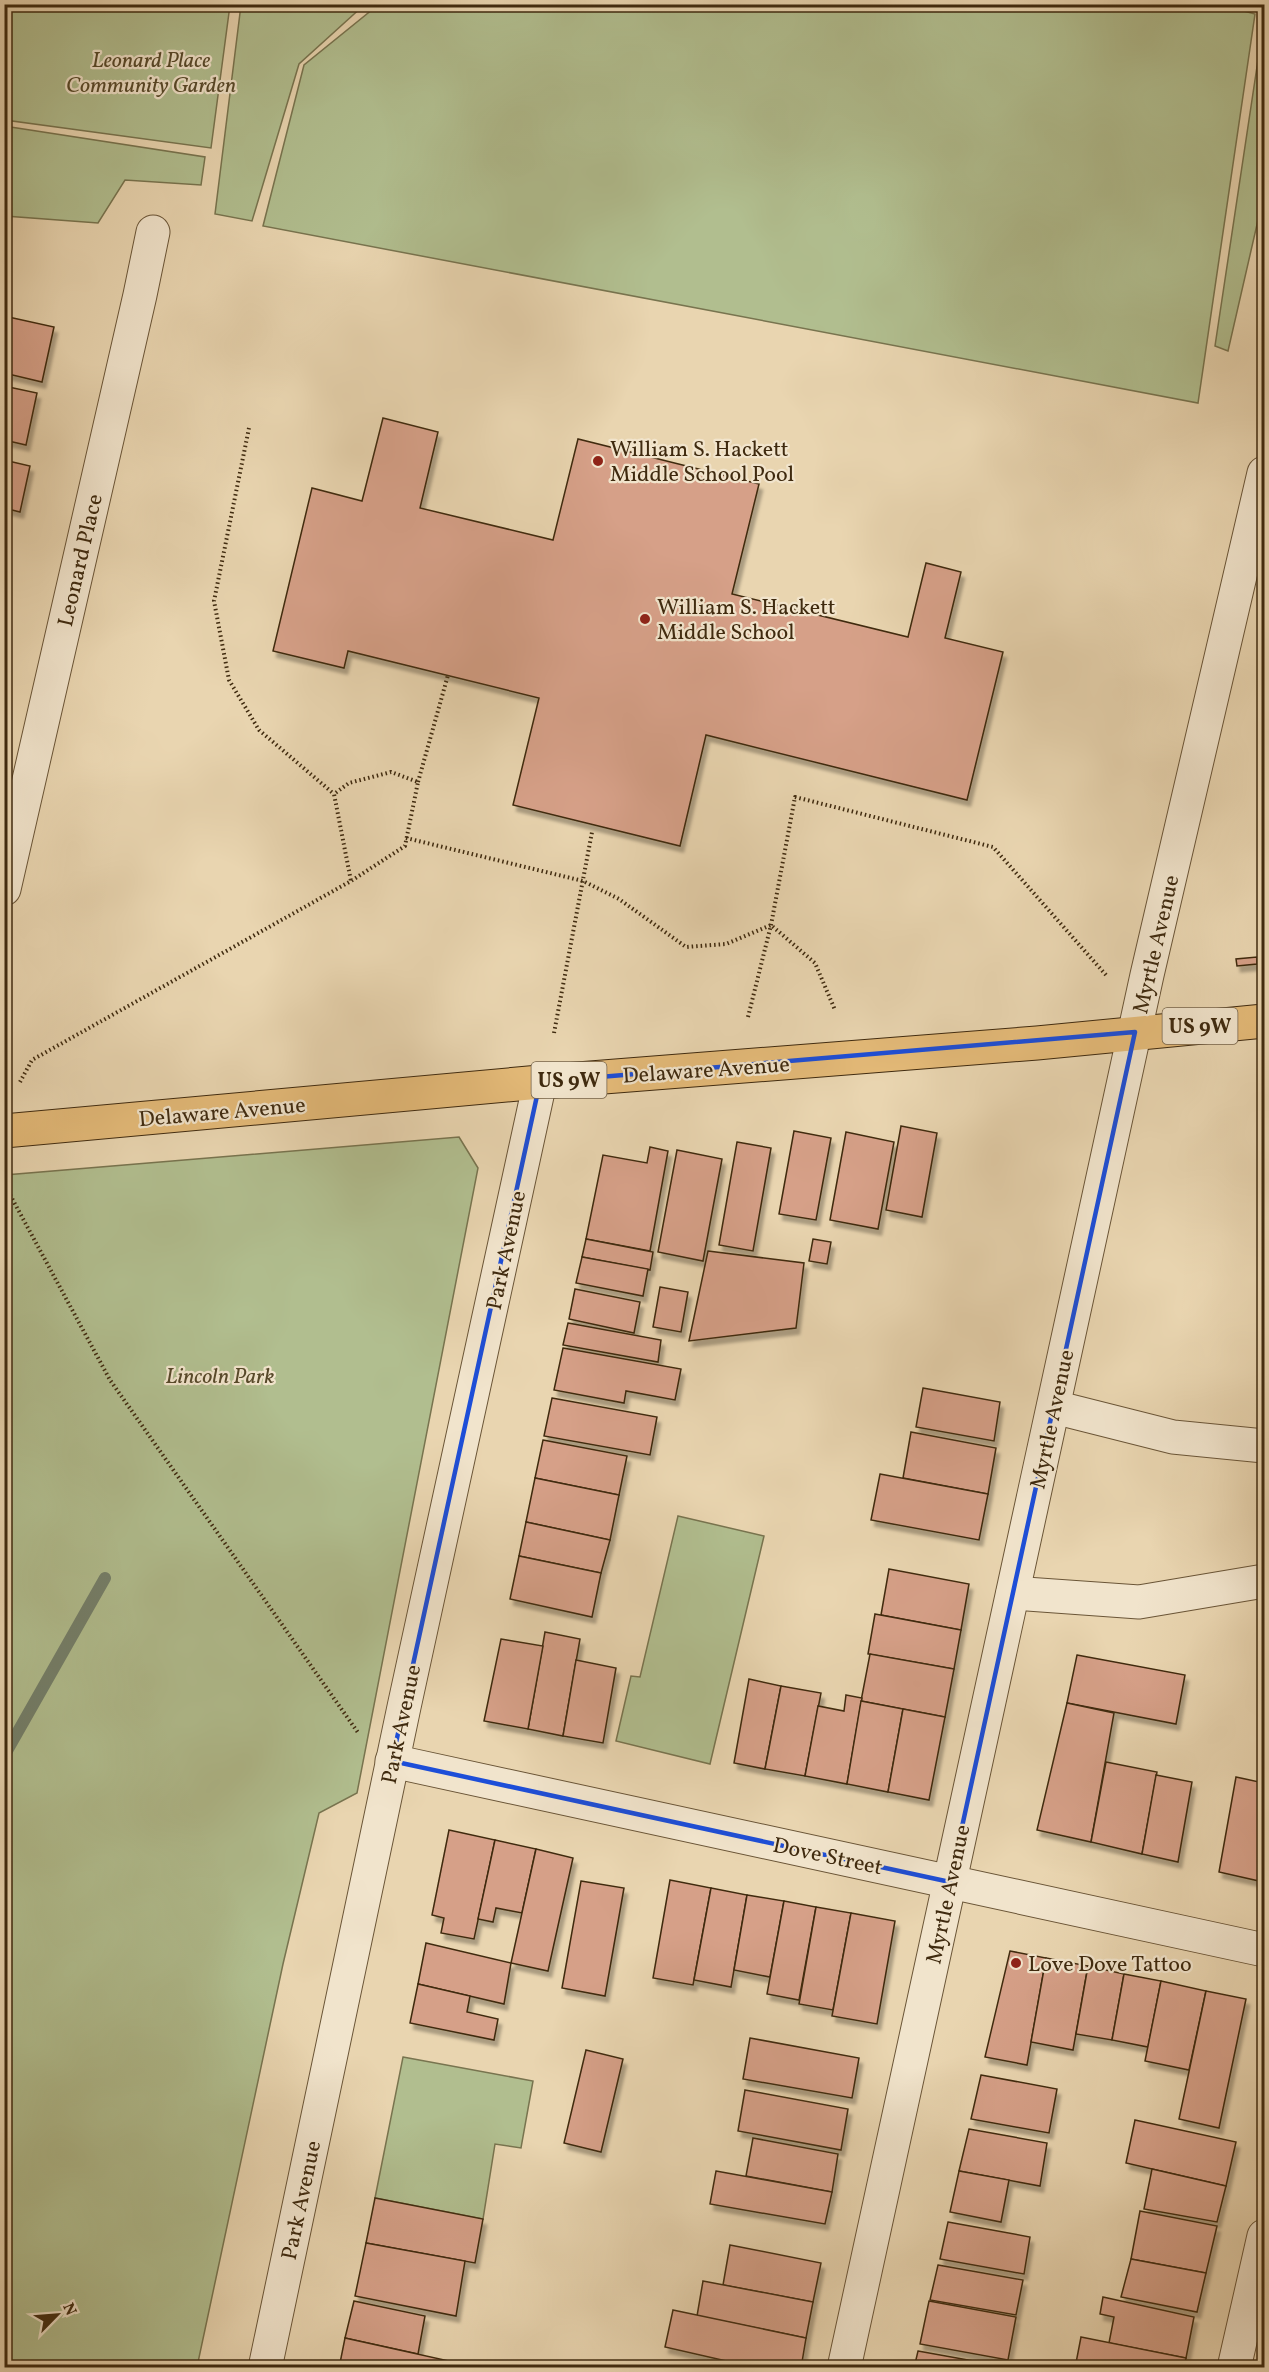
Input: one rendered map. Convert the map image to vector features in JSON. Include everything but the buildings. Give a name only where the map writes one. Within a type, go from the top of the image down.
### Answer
[{"type":"main road","name":"Delaware Avenue","points":[[4,1131],[540,1082],[1026,1044],[1264,1021]]},
{"type":"street","name":"Leonard Place","points":[[4,889],[153,232]]},
{"type":"street","name":"Myrtle Avenue","points":[[844,2367],[1135,1032],[1264,478]]},
{"type":"street","name":"Park Avenue","points":[[265,2367],[392,1761],[540,1082]]},
{"type":"street","points":[[1054,1407],[1173,1437],[1264,1446]]},
{"type":"street","points":[[1013,1593],[1139,1602],[1264,1581]]},
{"type":"street","name":"Dove Street","points":[[392,1761],[1264,1950]]},
{"type":"street","points":[[1233,2367],[1264,2236]]},
{"type":"path","points":[[249,428],[214,601],[229,680],[259,730],[334,794],[351,881]]},
{"type":"path","points":[[20,1082],[32,1060],[351,881],[405,846],[418,782],[448,675]]},
{"type":"path","points":[[334,794],[349,783],[392,772],[418,782]]},
{"type":"path","points":[[748,1017],[771,924],[795,797],[993,847],[1107,976]]},
{"type":"path","points":[[554,1033],[592,832]]},
{"type":"path","points":[[406,838],[583,881],[619,899],[686,947],[726,944],[771,924]]},
{"type":"path","points":[[771,924],[815,963],[835,1010]]},
{"type":"path","points":[[8,1191],[110,1380],[359,1734],[392,1761]]},
{"type":"highlighted area","points":[[1135,1032],[950,1882],[392,1761],[540,1082]]},
{"type":"green space","name":"Leonard Place Community Garden","points":[[5,4],[230,5],[211,148],[5,120]]},
{"type":"green space","points":[[1218,4],[1255,14],[1198,403],[263,226],[304,65],[378,5]]},
{"type":"green space","points":[[241,5],[364,5],[299,64],[252,221],[215,214]]},
{"type":"green space","points":[[1264,20],[1264,194],[1228,351],[1215,346]]},
{"type":"green space","points":[[4,126],[205,157],[201,185],[125,180],[98,223],[5,216]]},
{"type":"green space","name":"Lincoln Park","points":[[459,1137],[478,1168],[357,1793],[319,1813],[283,1964],[197,2367],[5,2367],[5,1175]]},
{"type":"green space","points":[[678,1516],[764,1536],[710,1764],[616,1741],[631,1676],[640,1677]]},
{"type":"green space","points":[[403,2057],[533,2081],[521,2148],[495,2144],[483,2219],[375,2198]]},
{"type":"waterway","points":[[4,1756],[105,1578]]},
{"type":"place","name":"William S. Hackett Middle School Pool","points":[[598,461]]},
{"type":"place","name":"William S. Hackett Middle School","points":[[645,619]]},
{"type":"place","name":"Love Dove Tattoo","points":[[1016,1963]]}]
